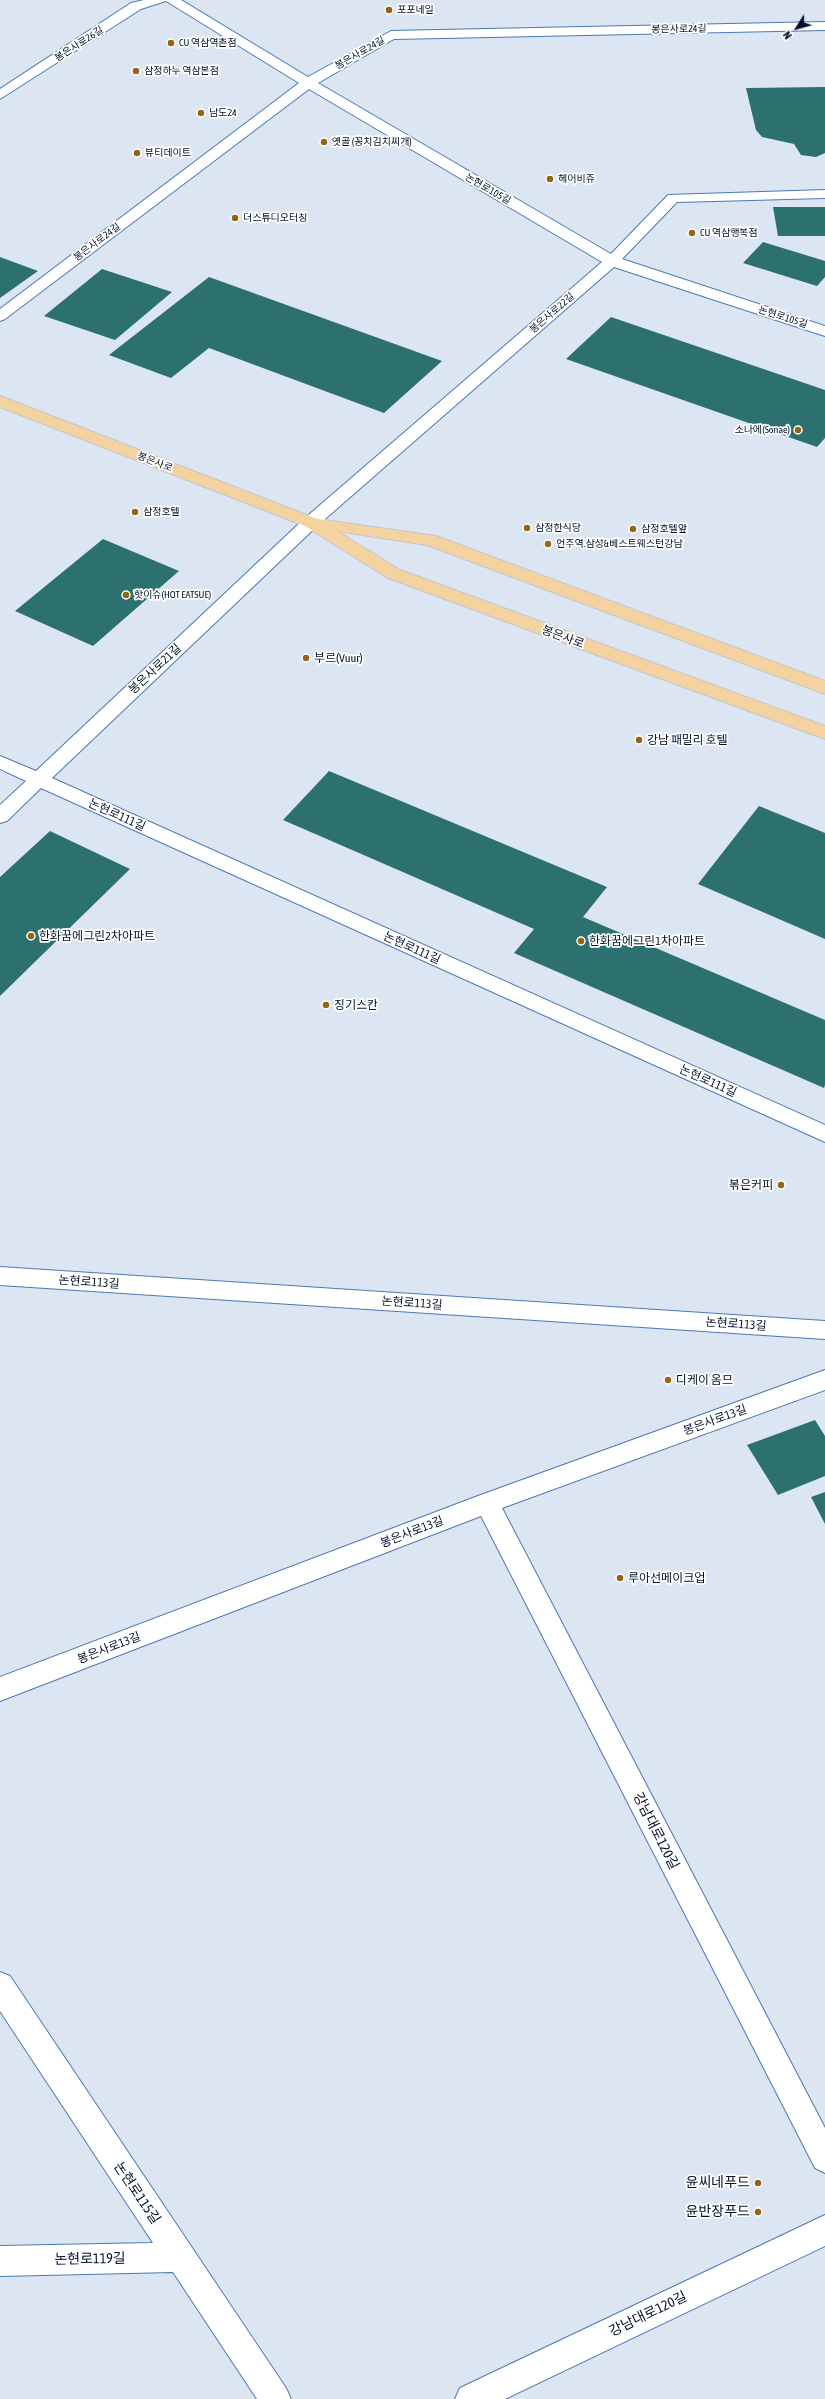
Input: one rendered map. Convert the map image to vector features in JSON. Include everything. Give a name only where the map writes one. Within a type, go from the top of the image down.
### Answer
[{"type":"main road","name":"봉은사로","points":[[0,401],[310,522],[394,574],[825,733]]},
{"type":"main road","name":"봉은사로","points":[[310,522],[430,540],[825,688]]},
{"type":"street","name":"봉은사로26길","points":[[0,95],[136,6],[160,0]]},
{"type":"street","name":"논현로105길","points":[[172,0],[308,83],[612,261],[825,331]]},
{"type":"street","name":"봉은사로24길","points":[[0,316],[308,83],[391,35],[825,26]]},
{"type":"street","name":"봉은사로22길","points":[[310,522],[612,261],[673,198],[825,194]]},
{"type":"street","name":"봉은사로21길","points":[[0,816],[310,522]]},
{"type":"street","name":"논현로111길","points":[[0,762],[825,1134]]},
{"type":"street","name":"논현로113길","points":[[0,1276],[825,1330]]},
{"type":"street","name":"봉은사로13길","points":[[0,1689],[487,1503],[825,1380]]},
{"type":"street","name":"강남대로120길","points":[[487,1503],[825,2158]]},
{"type":"street","name":"논현로115길","points":[[0,1986],[275,2399]]},
{"type":"street","name":"강남대로120길","points":[[471,2399],[825,2230]]},
{"type":"street","name":"논현로119길","points":[[0,2261],[180,2257]]},
{"type":"building","points":[[825,87],[825,153],[816,157],[801,155],[794,144],[762,137],[756,130],[746,88]]},
{"type":"building","points":[[773,207],[825,207],[825,236],[778,236]]},
{"type":"building","points":[[763,242],[825,261],[825,277],[817,286],[743,263]]},
{"type":"building","points":[[0,257],[38,271],[0,298]]},
{"type":"building","points":[[102,269],[172,292],[115,340],[44,316]]},
{"type":"building","points":[[209,277],[442,361],[384,413],[209,348],[171,378],[109,355]]},
{"type":"building","points":[[611,317],[825,390],[825,438],[817,447],[566,359]]},
{"type":"building","points":[[103,539],[179,571],[93,646],[15,611]]},
{"type":"building","name":"한화꿈에그린1차아파트","points":[[329,771],[607,887],[583,917],[825,1020],[824,1088],[514,953],[534,929],[283,820]]},
{"type":"building","points":[[759,806],[825,833],[825,939],[698,884]]},
{"type":"building","name":"한화꿈에그린2차아파트","points":[[50,831],[130,869],[0,996],[0,877]]},
{"type":"building","points":[[815,1420],[825,1436],[825,1476],[778,1495],[747,1445]]},
{"type":"building","points":[[825,1492],[825,1524],[811,1497]]},
{"type":"place","name":"포포네일","points":[[389,10]]},
{"type":"place","name":"CU 역삼역촌점","points":[[171,43]]},
{"type":"place","name":"삼정하누 역삼본점","points":[[136,71]]},
{"type":"place","name":"남도24","points":[[201,113]]},
{"type":"place","name":"옛골 (꽁치김치찌개)","points":[[324,142]]},
{"type":"place","name":"뷰티데이트","points":[[137,153]]},
{"type":"place","name":"헤어비쥬","points":[[550,179]]},
{"type":"place","name":"더스튜디오터칭","points":[[235,218]]},
{"type":"place","name":"CU 역삼행복점","points":[[692,233]]},
{"type":"place","name":"소나에(Sonae)","points":[[798,430]]},
{"type":"place","name":"삼정호텔","points":[[135,512]]},
{"type":"place","name":"삼정한식당","points":[[527,528]]},
{"type":"place","name":"삼정호텔앞","points":[[633,529]]},
{"type":"place","name":"언주역.삼성&베스트웨스턴강남","points":[[548,544]]},
{"type":"place","name":"핫이슈(HOT EATSUE)","points":[[126,595]]},
{"type":"place","name":"부르(Vuur)","points":[[306,658]]},
{"type":"place","name":"강남 패밀리 호텔","points":[[639,740]]},
{"type":"place","name":"한화꿈에그린2차아파트","points":[[31,936]]},
{"type":"place","name":"한화꿈에그린1차아파트","points":[[581,941]]},
{"type":"place","name":"징기스칸","points":[[326,1005]]},
{"type":"place","name":"볶은커피","points":[[781,1185]]},
{"type":"place","name":"디케이 옴므","points":[[668,1380]]},
{"type":"place","name":"루아선메이크업","points":[[620,1578]]},
{"type":"place","name":"윤씨네푸드","points":[[758,2183]]},
{"type":"place","name":"윤반장푸드","points":[[758,2212]]}]
